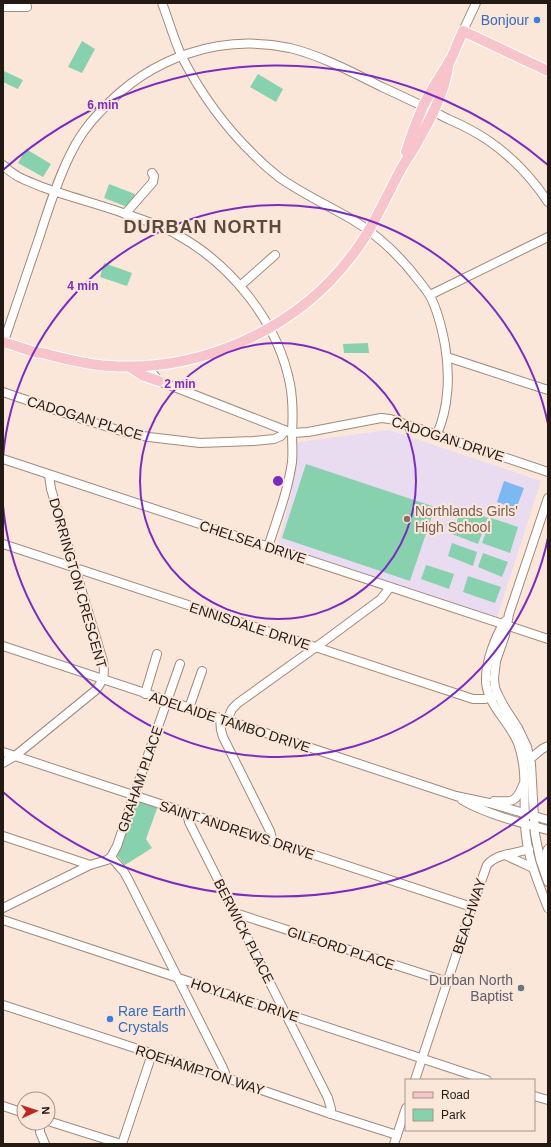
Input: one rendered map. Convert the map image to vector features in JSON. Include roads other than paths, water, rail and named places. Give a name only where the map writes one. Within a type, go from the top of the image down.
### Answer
[{"type":"main road","points":[[4,341],[35,352],[64,359],[94,365],[130,367],[147,366],[208,355],[240,343],[269,329],[325,287],[350,258],[369,231],[404,164],[434,112],[443,89],[451,58],[463,31],[548,71]]},
{"type":"main road","points":[[404,164],[408,145],[423,106],[451,58],[466,41],[481,39]]},
{"type":"main road","points":[[130,367],[144,376],[159,381]]},
{"type":"street","points":[[162,3],[182,55],[203,94],[228,128],[255,156],[280,178],[354,220],[378,237],[405,264],[430,295],[439,321],[447,357],[446,405],[438,434]]},
{"type":"street","points":[[463,31],[476,3]]},
{"type":"street","points":[[3,7],[27,7]]},
{"type":"street","points":[[4,341],[54,191],[70,154],[77,142],[90,122],[131,82],[169,60],[182,55],[211,48],[240,44],[254,44],[271,45],[291,49],[328,61],[466,127],[488,140],[519,166],[548,202]]},
{"type":"street","points":[[3,165],[7,170],[18,177],[54,191],[125,214],[176,234],[209,256],[250,297],[269,329],[286,367],[293,401],[289,432],[292,462],[281,507],[268,547]]},
{"type":"street","points":[[125,214],[153,182],[154,176],[152,172]]},
{"type":"street","points":[[430,295],[548,237]]},
{"type":"street","points":[[240,286],[275,255]]},
{"type":"street","points":[[447,357],[548,390]]},
{"type":"street","name":"CADOGAN DRIVE","points":[[147,366],[159,381],[289,432],[308,432],[381,418],[396,420],[548,472]]},
{"type":"street","name":"CADOGAN PLACE","points":[[3,392],[82,419],[128,433],[149,437],[200,442],[253,441],[274,439],[289,432]]},
{"type":"street","name":"CHELSEA DRIVE","points":[[3,460],[548,639]]},
{"type":"street","name":"DORRINGTON CRESCENT","points":[[3,763],[15,756],[96,690],[103,679],[105,670],[51,489],[49,475]]},
{"type":"street","points":[[548,498],[545,515],[505,625],[498,633],[487,670],[486,681],[517,742],[524,766],[526,836],[533,868],[548,908]]},
{"type":"street","name":"ENNISDALE DRIVE","points":[[3,544],[473,699],[480,700],[494,697]]},
{"type":"street","points":[[273,842],[270,831],[223,737],[221,730],[224,719],[238,703],[381,599],[390,587]]},
{"type":"street","name":"ADELAIDE TAMBO DRIVE","points":[[3,646],[456,796],[478,800],[548,820]]},
{"type":"street","points":[[145,694],[157,654]]},
{"type":"street","name":"GRAHAM PLACE","points":[[111,857],[115,852],[180,664]]},
{"type":"street","points":[[189,708],[202,671]]},
{"type":"street","points":[[494,697],[505,708],[518,728],[527,747],[530,759],[534,826],[546,879]]},
{"type":"street","points":[[527,747],[545,747]]},
{"type":"street","points":[[530,759],[545,747]]},
{"type":"street","name":"SAINT ANDREWS DRIVE","points":[[3,752],[472,907]]},
{"type":"street","points":[[478,800],[510,802],[516,798],[521,791],[525,781]]},
{"type":"street","name":"ADELAIDE TAMBO DRIVE","points":[[456,796],[475,806],[548,830]]},
{"type":"street","name":"BERWICK PLACE","points":[[186,813],[189,822],[328,1098],[332,1114]]},
{"type":"street","points":[[3,836],[90,865]]},
{"type":"street","name":"BEACHWAY","points":[[415,1079],[487,865],[490,860],[529,849]]},
{"type":"street","points":[[546,879],[546,853],[548,849]]},
{"type":"street","points":[[505,855],[533,868]]},
{"type":"street","points":[[3,908],[90,865],[107,860],[111,857],[124,872],[129,881],[222,1066],[224,1077]]},
{"type":"street","name":"GILFORD PLACE","points":[[235,913],[448,982]]},
{"type":"street","name":"HOYLAKE DRIVE","points":[[3,920],[484,1079]]},
{"type":"street","name":"ROEHAMPTON WAY","points":[[3,1005],[397,1135]]},
{"type":"street","points":[[56,1123],[122,1144],[152,1054]]},
{"type":"street","points":[[535,1096],[548,1100]]},
{"type":"street","points":[[3,1106],[16,1110]]},
{"type":"street","points":[[394,1144],[405,1111]]},
{"type":"street","points":[[40,1131],[45,1144]]},
{"type":"water","points":[[504,481],[524,488],[516,509],[497,502]]},
{"type":"place","name":"Bonjour","points":[[537,20]]},
{"type":"place","name":"Northlands Girls' High School","points":[[407,519]]},
{"type":"place","name":"Durban North Baptist","points":[[521,988]]},
{"type":"place","name":"Rare Earth Crystals","points":[[110,1019]]},
{"type":"district","name":"DURBAN NORTH","points":[[203,227]]}]
